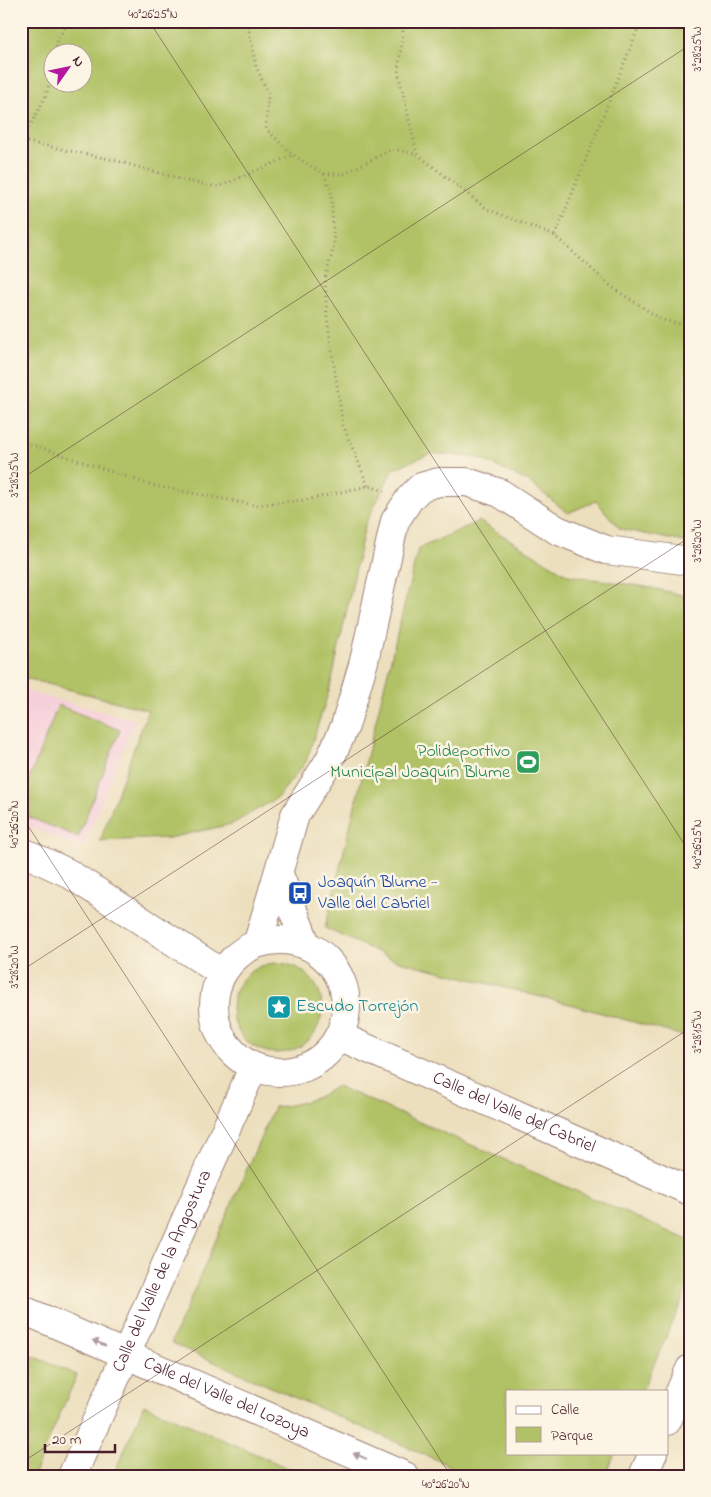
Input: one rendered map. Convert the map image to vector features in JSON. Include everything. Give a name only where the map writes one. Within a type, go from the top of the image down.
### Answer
[{"type":"street","points":[[258,942],[295,816],[329,760],[344,726],[364,661],[396,521],[410,498],[421,488],[439,482],[467,482],[500,493],[558,530],[606,550],[690,562]]},
{"type":"street","points":[[21,851],[68,872],[222,973]]},
{"type":"street","points":[[279,874],[306,944]]},
{"type":"street","points":[[282,938],[306,944],[328,959],[342,981],[347,1007],[339,1036],[326,1054],[305,1068],[279,1073],[253,1068],[233,1054],[219,1034],[213,1011],[216,987],[230,961],[240,951],[258,942],[282,938]]},
{"type":"street","name":"Calle del Valle del Cabriel","points":[[339,1036],[690,1191]]},
{"type":"street","name":"Calle del Valle de la Angostura","points":[[72,1476],[253,1068]]},
{"type":"street","name":"Calle del Valle del Lozoya","points":[[21,1309],[405,1476]]},
{"type":"street","points":[[668,1418],[690,1369]]},
{"type":"street","points":[[643,1476],[653,1454]]},
{"type":"path","points":[[57,42],[68,21]]},
{"type":"path","points":[[247,21],[256,66],[268,93],[266,129],[293,156],[324,174],[344,174],[392,149],[417,154],[487,209],[555,236],[613,288],[662,320],[690,326]]},
{"type":"path","points":[[404,21],[398,72],[417,154]]},
{"type":"path","points":[[555,236],[642,21]]},
{"type":"path","points":[[46,92],[22,141],[114,160],[187,181],[218,187],[293,156]]},
{"type":"path","points":[[324,174],[331,191],[334,246],[325,279],[327,319],[344,425],[368,486]]},
{"type":"path","points":[[21,441],[151,486],[254,505],[306,500],[368,486],[410,498]]},
{"type":"shaded area","points":[[21,690],[135,720],[83,848],[21,824]]},
{"type":"green space","points":[[21,21],[690,21],[690,543],[620,529],[596,501],[568,513],[529,482],[479,458],[431,453],[393,469],[365,525],[331,684],[306,762],[277,798],[232,824],[169,838],[100,841],[148,710],[21,677]]},
{"type":"green space","name":"Polideportivo Municipal Joaquín Blume","points":[[479,521],[568,575],[652,588],[690,597],[690,1038],[573,1005],[395,960],[325,928],[418,549]]},
{"type":"green space","points":[[58,705],[120,730],[78,837],[21,814],[21,800]]},
{"type":"green space","points":[[277,963],[294,966],[309,976],[319,991],[322,1008],[319,1025],[309,1040],[294,1050],[277,1053],[260,1050],[245,1040],[235,1025],[232,1008],[235,991],[245,976],[260,966]]},
{"type":"green space","points":[[337,1086],[690,1241],[690,1283],[642,1390],[506,1390],[506,1454],[615,1454],[605,1476],[473,1476],[171,1343],[274,1107],[307,1101]]},
{"type":"green space","points":[[21,1351],[77,1375],[33,1476],[21,1476]]},
{"type":"green space","points":[[144,1405],[306,1476],[113,1476]]},
{"type":"place","name":"Polideportivo Municipal Joaquín Blume","points":[[528,762]]},
{"type":"place","name":"Joaquín Blume - Valle del Cabriel","points":[[300,893]]},
{"type":"place","name":"Escudo Torrejón","points":[[279,1007]]}]
